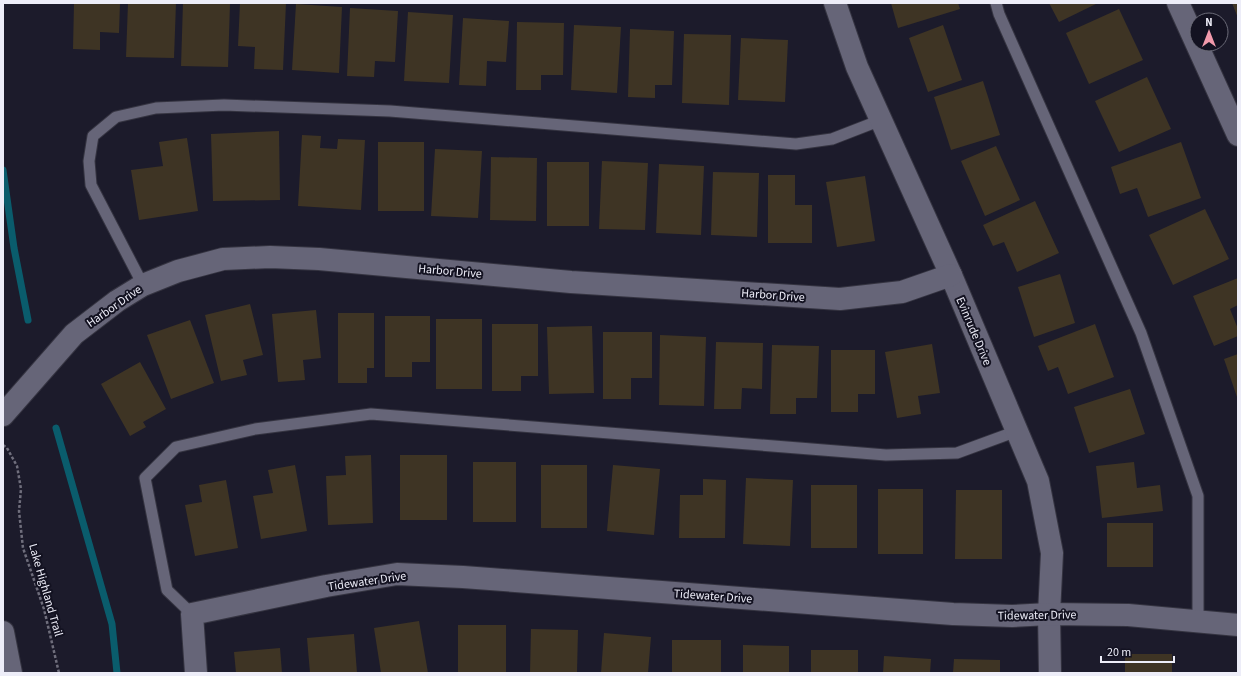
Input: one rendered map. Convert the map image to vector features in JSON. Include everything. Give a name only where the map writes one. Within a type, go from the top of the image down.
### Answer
[{"type":"street","name":"Evinrude Drive","points":[[835,3],[857,67],[951,275],[1038,481],[1052,553],[1049,614],[1050,673]]},
{"type":"street","points":[[1178,3],[1232,103],[1238,135]]},
{"type":"street","name":"Harbor Drive","points":[[3,415],[74,334],[117,301],[143,285],[178,271],[223,259],[270,257],[319,259],[571,282],[840,299],[902,292],[951,275]]},
{"type":"street","name":"Tidewater Drive","points":[[192,614],[326,586],[397,574],[463,577],[953,614],[1012,616],[1049,614],[1128,615],[1238,625]]},
{"type":"street","points":[[192,614],[196,673]]},
{"type":"street","points":[[3,632],[7,661]]},
{"type":"lane","points":[[996,3],[999,14],[1140,333],[1198,496],[1198,621]]},
{"type":"lane","points":[[143,285],[91,185],[89,161],[93,136],[116,117],[156,108],[224,105],[390,111],[796,144],[832,139],[881,120]]},
{"type":"lane","points":[[192,614],[167,590],[145,478],[176,447],[255,429],[371,414],[886,455],[957,452],[1017,431]]},
{"type":"path","name":"Lake Highland Trail","points":[[3,444],[7,448],[17,466],[21,489],[19,512],[23,548],[44,609],[59,673]]},
{"type":"building","points":[[74,3],[120,3],[119,33],[100,32],[100,50],[73,49]]},
{"type":"building","points":[[128,3],[176,3],[174,58],[126,57]]},
{"type":"building","points":[[183,3],[230,3],[228,67],[181,66]]},
{"type":"building","points":[[240,3],[286,3],[283,70],[254,69],[255,47],[238,46]]},
{"type":"building","points":[[891,3],[958,3],[960,9],[898,28]]},
{"type":"building","points":[[1049,3],[1098,3],[1059,22]]},
{"type":"building","points":[[1232,3],[1238,3],[1238,18]]},
{"type":"building","points":[[296,4],[342,7],[339,73],[292,70]]},
{"type":"building","points":[[350,8],[398,11],[395,62],[375,61],[374,77],[347,76]]},
{"type":"building","points":[[1119,9],[1143,60],[1089,84],[1066,33]]},
{"type":"building","points":[[408,12],[453,15],[449,83],[404,81]]},
{"type":"building","points":[[463,18],[509,21],[506,62],[487,61],[486,86],[459,85]]},
{"type":"building","points":[[517,22],[564,23],[563,75],[541,75],[541,90],[516,90]]},
{"type":"building","points":[[574,25],[621,27],[617,93],[571,90]]},
{"type":"building","points":[[943,25],[962,80],[928,92],[909,38]]},
{"type":"building","points":[[630,29],[674,31],[672,85],[655,85],[655,98],[628,97]]},
{"type":"building","points":[[684,34],[731,35],[729,105],[682,103]]},
{"type":"building","points":[[741,38],[788,40],[785,102],[738,100]]},
{"type":"building","points":[[1147,77],[1171,129],[1119,152],[1095,101]]},
{"type":"building","points":[[983,81],[1000,135],[951,150],[934,97]]},
{"type":"building","points":[[279,131],[280,200],[213,201],[211,134]]},
{"type":"building","points":[[302,135],[321,136],[320,148],[337,149],[338,139],[365,140],[361,210],[298,206]]},
{"type":"building","points":[[187,138],[198,211],[139,220],[131,170],[163,166],[159,142]]},
{"type":"building","points":[[378,142],[424,142],[424,211],[378,211]]},
{"type":"building","points":[[1181,142],[1201,198],[1148,217],[1137,188],[1120,194],[1111,167]]},
{"type":"building","points":[[996,146],[1020,200],[985,216],[961,161]]},
{"type":"building","points":[[435,149],[482,151],[478,218],[431,216]]},
{"type":"building","points":[[491,157],[537,158],[536,221],[490,220]]},
{"type":"building","points":[[602,161],[648,163],[645,230],[599,229]]},
{"type":"building","points":[[547,162],[589,162],[589,226],[547,226]]},
{"type":"building","points":[[659,164],[704,166],[701,235],[656,233]]},
{"type":"building","points":[[713,172],[759,173],[757,237],[711,235]]},
{"type":"building","points":[[768,175],[795,175],[795,205],[812,205],[812,243],[768,243]]},
{"type":"building","points":[[865,176],[875,241],[837,247],[826,182]]},
{"type":"building","points":[[1035,201],[1059,253],[1017,272],[1004,242],[993,246],[983,225]]},
{"type":"building","points":[[1205,209],[1229,259],[1173,285],[1149,235]]},
{"type":"building","points":[[1060,274],[1075,323],[1034,337],[1018,287]]},
{"type":"building","points":[[1238,278],[1238,305],[1230,309],[1238,329],[1238,336],[1214,346],[1193,296]]},
{"type":"building","points":[[250,304],[263,355],[243,360],[247,375],[221,381],[205,315]]},
{"type":"building","points":[[316,310],[321,358],[303,360],[305,380],[278,382],[272,314]]},
{"type":"building","points":[[338,313],[374,313],[374,368],[367,368],[367,383],[338,383]]},
{"type":"building","points":[[385,316],[430,316],[430,362],[412,362],[412,377],[385,377]]},
{"type":"building","points":[[436,319],[482,319],[482,389],[436,389]]},
{"type":"building","points":[[190,320],[214,383],[171,399],[147,335]]},
{"type":"building","points":[[492,324],[538,324],[538,376],[521,376],[521,391],[492,391]]},
{"type":"building","points":[[1095,324],[1114,377],[1068,394],[1058,367],[1048,371],[1038,346]]},
{"type":"building","points":[[592,326],[594,393],[549,394],[547,327]]},
{"type":"building","points":[[603,332],[652,332],[652,378],[631,378],[631,399],[603,399]]},
{"type":"building","points":[[660,335],[706,337],[704,406],[659,405]]},
{"type":"building","points":[[716,342],[763,343],[762,389],[742,388],[741,409],[714,409]]},
{"type":"building","points":[[932,344],[940,393],[918,396],[921,414],[897,418],[885,352]]},
{"type":"building","points":[[772,345],[819,346],[817,398],[796,398],[796,414],[770,414]]},
{"type":"building","points":[[831,350],[875,350],[875,394],[858,394],[858,412],[831,412]]},
{"type":"building","points":[[1238,354],[1238,400],[1224,359]]},
{"type":"building","points":[[140,362],[166,409],[143,422],[146,427],[130,436],[101,384]]},
{"type":"building","points":[[1130,389],[1145,434],[1089,453],[1074,407]]},
{"type":"building","points":[[371,455],[373,523],[328,525],[326,476],[346,475],[345,456]]},
{"type":"building","points":[[400,455],[447,455],[447,520],[400,520]]},
{"type":"building","points":[[473,462],[516,462],[516,522],[473,522]]},
{"type":"building","points":[[1134,462],[1137,488],[1160,485],[1163,511],[1102,518],[1096,466]]},
{"type":"building","points":[[295,465],[307,531],[261,539],[253,496],[273,493],[268,470]]},
{"type":"building","points":[[541,465],[587,465],[587,528],[541,528]]},
{"type":"building","points":[[613,465],[660,469],[654,535],[607,531]]},
{"type":"building","points":[[746,478],[793,480],[790,546],[743,544]]},
{"type":"building","points":[[703,479],[726,480],[725,538],[679,538],[680,495],[703,495]]},
{"type":"building","points":[[226,480],[238,548],[195,556],[185,505],[202,502],[199,485]]},
{"type":"building","points":[[811,485],[857,485],[857,548],[811,548]]},
{"type":"building","points":[[878,489],[923,489],[923,554],[878,554]]},
{"type":"building","points":[[956,490],[1002,490],[1002,559],[955,559]]},
{"type":"building","points":[[1107,523],[1153,523],[1153,567],[1107,567]]},
{"type":"building","points":[[419,621],[428,673],[381,673],[374,628]]},
{"type":"building","points":[[458,625],[506,625],[506,673],[458,673]]},
{"type":"building","points":[[531,629],[578,630],[577,673],[530,673]]},
{"type":"building","points":[[604,633],[651,637],[648,673],[601,673]]},
{"type":"building","points":[[354,634],[357,673],[310,673],[307,638]]},
{"type":"building","points":[[672,640],[721,640],[721,673],[672,673]]},
{"type":"building","points":[[743,645],[789,646],[789,673],[743,673]]},
{"type":"building","points":[[280,648],[282,673],[236,673],[234,652]]},
{"type":"building","points":[[811,650],[858,650],[858,673],[811,673]]},
{"type":"building","points":[[1125,654],[1172,654],[1172,673],[1125,673]]},
{"type":"building","points":[[884,656],[931,659],[930,673],[883,673]]},
{"type":"building","points":[[954,659],[1000,660],[1000,673],[953,673]]},
{"type":"waterway","points":[[3,170],[14,248],[28,320]]},
{"type":"waterway","points":[[56,428],[112,624],[117,673]]}]
